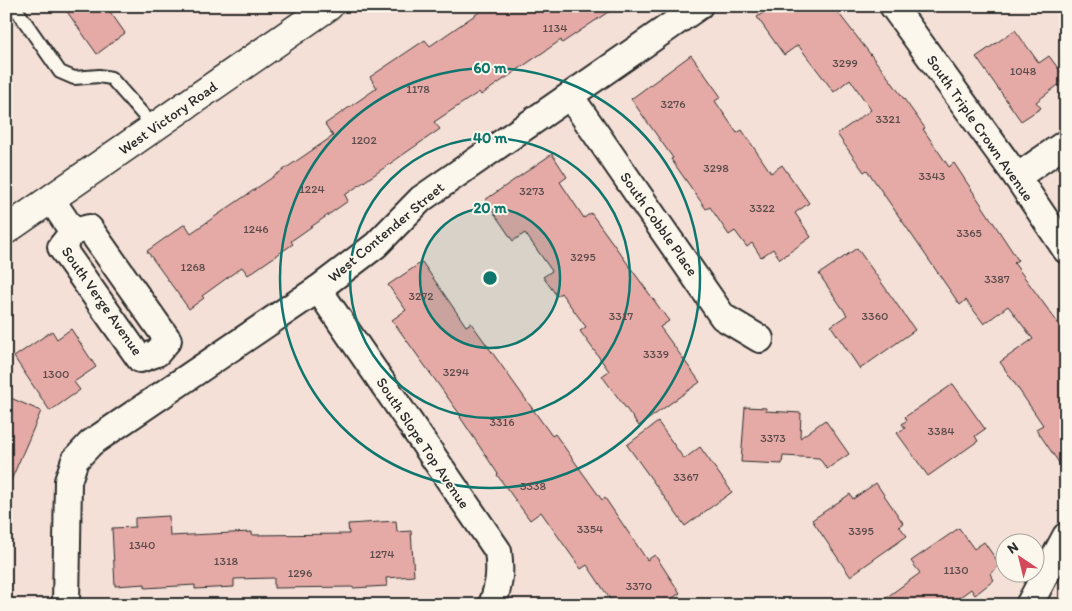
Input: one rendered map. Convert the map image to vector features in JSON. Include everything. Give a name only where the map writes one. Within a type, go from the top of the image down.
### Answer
[{"type":"main road","name":"West Victory Road","points":[[6,230],[329,6]]},
{"type":"street","name":"West Contender Street","points":[[66,605],[68,481],[75,460],[91,444],[318,289],[376,245],[421,199],[699,6]]},
{"type":"street","name":"South Triple Crown Avenue","points":[[894,6],[1017,177],[1066,250]]},
{"type":"street","name":"South Cobble Place","points":[[570,96],[723,316],[760,338]]},
{"type":"street","points":[[1017,177],[1066,143]]},
{"type":"street","name":"South Verge Avenue","points":[[51,199],[73,232],[61,247],[140,359],[157,353],[178,384]]},
{"type":"street","name":"South Slope Top Avenue","points":[[318,289],[498,551],[500,568],[498,586],[492,605]]},
{"type":"street","points":[[1029,605],[1066,536]]},
{"type":"lane","points":[[14,6],[60,72],[74,78],[99,76],[111,78],[155,128]]},
{"type":"building","points":[[63,6],[106,6],[125,33],[97,54]]},
{"type":"building","points":[[488,6],[617,6],[562,43],[561,40],[481,95],[479,92],[434,122],[440,129],[345,195],[348,201],[291,241],[293,244],[248,275],[242,267],[202,296],[204,298],[189,309],[147,251],[185,224],[191,233],[333,136],[325,124],[377,88],[370,77],[425,40],[430,46]]},
{"type":"building","points":[[773,6],[833,6],[925,128],[923,129],[949,167],[954,163],[1018,260],[1014,263],[1066,334],[1066,473],[1036,429],[1043,425],[1000,362],[1033,339],[1008,306],[984,324],[966,300],[960,305],[867,170],[864,172],[837,134],[871,110],[850,79],[834,92],[798,45],[784,55],[757,17]]},
{"type":"building","points":[[1015,30],[1039,63],[1049,56],[1066,79],[1036,102],[1041,108],[1021,121],[976,57]]},
{"type":"building","points":[[691,55],[721,97],[715,101],[737,133],[742,130],[771,173],[782,165],[809,203],[795,213],[811,237],[780,259],[773,249],[761,257],[752,243],[747,247],[735,231],[729,235],[710,207],[706,209],[631,99]]},
{"type":"building","points":[[552,154],[567,177],[560,182],[584,218],[591,213],[669,321],[660,327],[700,382],[639,426],[602,376],[609,371],[580,331],[586,327],[561,293],[557,296],[543,277],[552,271],[525,233],[513,241],[485,200]]},
{"type":"building","points":[[857,248],[915,330],[860,369],[831,326],[847,315],[819,274]]},
{"type":"building","points":[[422,262],[466,326],[471,323],[552,436],[555,434],[602,500],[605,498],[647,560],[655,555],[680,593],[662,605],[614,605],[587,565],[581,569],[541,512],[530,520],[497,475],[461,416],[392,320],[406,310],[388,285]]},
{"type":"building","points":[[71,329],[96,367],[74,382],[80,390],[50,411],[14,357],[52,331],[57,339]]},
{"type":"building","points":[[953,384],[985,429],[975,436],[978,441],[928,476],[897,433],[905,428],[902,424],[907,420],[905,417]]},
{"type":"building","points":[[6,396],[41,411],[6,492]]},
{"type":"building","points":[[745,407],[766,408],[766,411],[801,413],[800,438],[825,420],[849,454],[827,469],[819,458],[783,456],[782,464],[741,462]]},
{"type":"building","points":[[658,422],[684,459],[700,447],[732,492],[685,526],[627,445]]},
{"type":"building","points":[[876,483],[903,523],[899,526],[907,536],[850,576],[812,520],[850,494],[853,499]]},
{"type":"building","points":[[169,516],[170,536],[252,532],[252,535],[349,534],[348,524],[396,521],[397,532],[411,531],[414,576],[386,578],[387,586],[353,588],[274,588],[274,578],[234,579],[234,587],[195,589],[195,585],[145,588],[145,584],[115,586],[112,528],[135,527],[135,518]]},
{"type":"building","points":[[959,528],[974,549],[984,542],[994,556],[994,570],[990,574],[994,580],[975,595],[971,589],[949,605],[876,605],[920,573],[911,561]]}]
